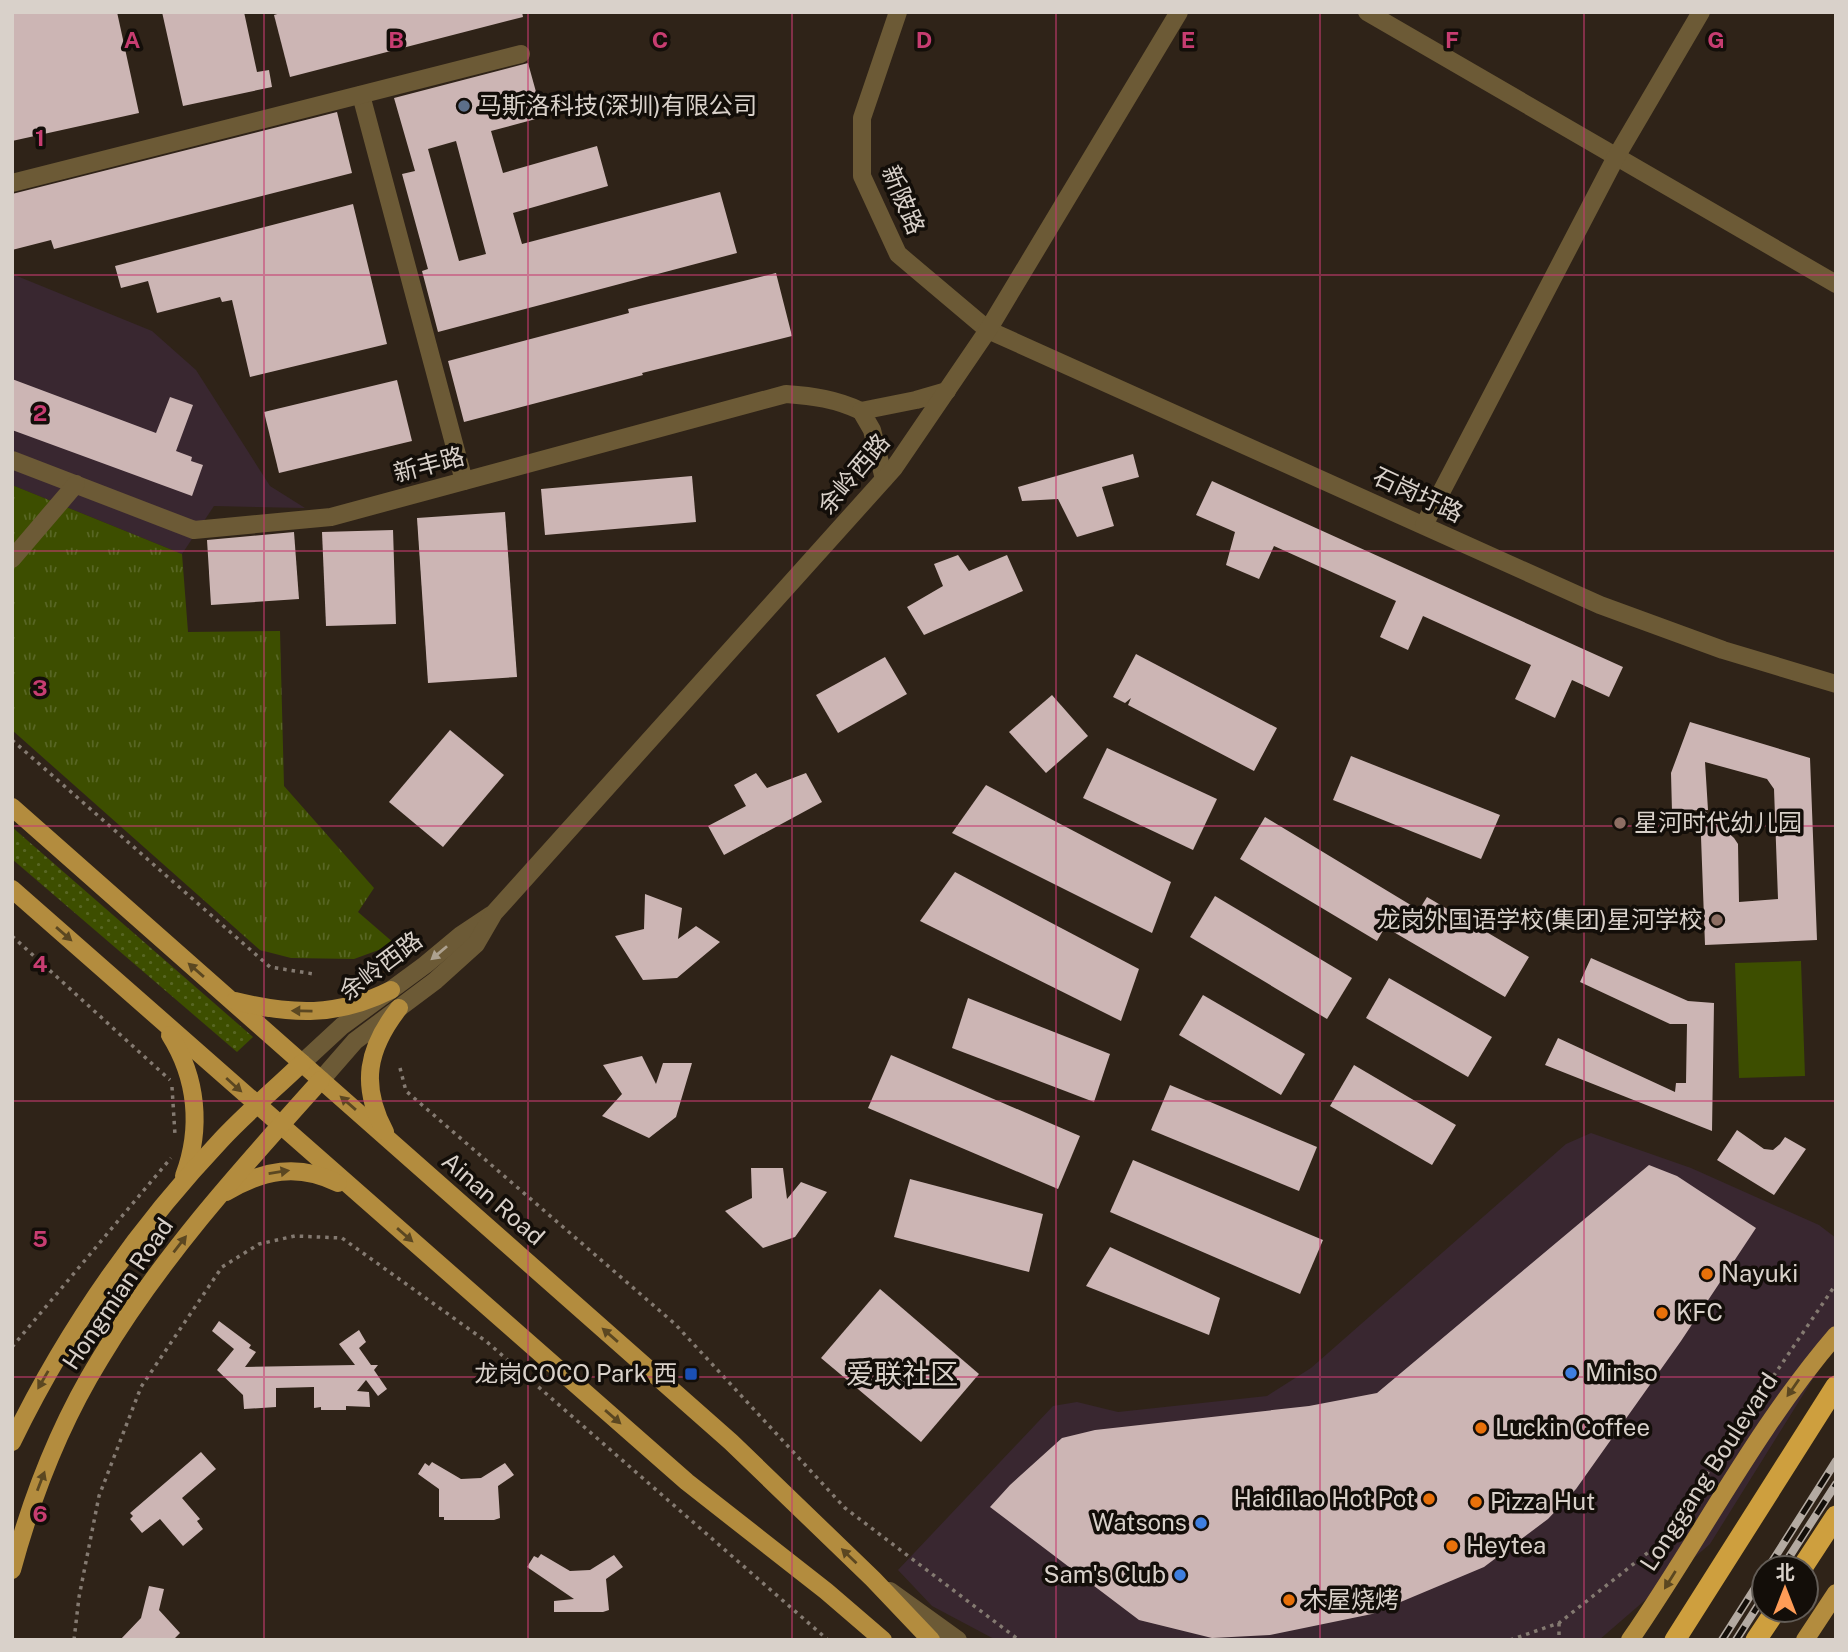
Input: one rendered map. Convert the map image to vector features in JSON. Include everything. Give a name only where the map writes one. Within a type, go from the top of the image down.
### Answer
[{"type":"highway","points":[[1675,1640],[1836,1386]]},
{"type":"highway","points":[[1811,1554],[1836,1516]]},
{"type":"highway","points":[[1756,1640],[1767,1624]]},
{"type":"main road","name":"Ainan Road","points":[[12,807],[731,1442],[873,1579],[931,1640]]},
{"type":"main road","points":[[12,889],[687,1482],[826,1591],[876,1638]]},
{"type":"main road","points":[[231,1000],[261,1008],[312,1011],[364,1003],[391,990]]},
{"type":"main road","points":[[390,1141],[377,1116],[371,1093],[370,1071],[373,1047],[399,1008]]},
{"type":"main road","points":[[161,1020],[181,1052],[195,1103],[191,1159],[179,1189]]},
{"type":"main road","name":"Hongmian Road","points":[[12,1442],[40,1385],[74,1327],[107,1279],[221,1139],[302,1063]]},
{"type":"main road","name":"Hongmian Road","points":[[12,1570],[41,1480],[62,1429],[99,1359],[140,1297],[217,1198],[321,1080]]},
{"type":"main road","points":[[217,1198],[243,1182],[288,1170],[313,1172],[364,1199]]},
{"type":"main road","name":"Longgang Boulevard","points":[[1630,1640],[1779,1409],[1805,1371],[1836,1335]]},
{"type":"main road","points":[[1805,1640],[1836,1593]]},
{"type":"street","name":"新陂路","points":[[898,12],[862,118],[862,176],[898,254],[988,330]]},
{"type":"street","name":"余岭西路","points":[[321,1080],[355,1041],[476,944],[494,913],[894,468],[988,330],[1179,12]]},
{"type":"street","points":[[1367,12],[1836,284]]},
{"type":"street","points":[[1424,525],[1616,157],[1700,12]]},
{"type":"street","points":[[12,183],[521,54]]},
{"type":"street","points":[[360,95],[464,481]]},
{"type":"street","name":"石岗圩路","points":[[988,330],[1600,605],[1723,650],[1836,684]]},
{"type":"street","points":[[884,479],[872,430],[861,411],[947,391]]},
{"type":"street","name":"新丰路","points":[[12,460],[194,530],[331,517],[786,394],[819,396],[844,402],[861,411]]},
{"type":"street","points":[[12,559],[76,484]]},
{"type":"street","name":"余岭西路","points":[[302,1063],[342,1026],[494,913]]},
{"type":"street","points":[[873,1579],[958,1640]]},
{"type":"path","points":[[12,740],[270,967],[314,974]]},
{"type":"path","points":[[12,936],[171,1081],[175,1139]]},
{"type":"path","points":[[400,1068],[406,1091],[675,1324],[845,1508],[1019,1640]]},
{"type":"path","points":[[12,1347],[176,1153]]},
{"type":"path","points":[[74,1640],[79,1597],[99,1496],[141,1387],[222,1267],[259,1244],[295,1236],[342,1238],[487,1342],[828,1640]]},
{"type":"path","points":[[1510,1640],[1559,1623],[1660,1543],[1836,1284]]},
{"type":"path","points":[[1559,1623],[1559,1640]]},
{"type":"shaded area","points":[[12,274],[152,331],[196,370],[270,486],[305,508],[214,506],[182,554],[12,485]]},
{"type":"shaded area","points":[[1591,1133],[1691,1168],[1819,1225],[1836,1238],[1836,1342],[1710,1544],[1599,1640],[996,1640],[932,1606],[898,1570],[1053,1406],[1077,1402],[1118,1412],[1267,1396],[1311,1368],[1566,1144]]},
{"type":"green space","points":[[12,485],[182,554],[188,632],[280,631],[284,786],[374,888],[358,912],[395,944],[354,959],[291,958],[260,950],[12,730]]},
{"type":"green space","points":[[12,827],[253,1037],[237,1052],[12,859]]},
{"type":"green space","points":[[1801,961],[1805,1076],[1739,1078],[1735,963]]},
{"type":"building","points":[[12,12],[117,12],[139,113],[12,141]]},
{"type":"building","points":[[162,12],[244,12],[257,72],[269,70],[272,87],[183,106]]},
{"type":"building","points":[[284,12],[522,12],[523,17],[290,77],[274,15]]},
{"type":"building","points":[[528,63],[543,117],[491,131],[503,173],[597,146],[608,186],[513,213],[522,244],[720,192],[737,253],[438,332],[422,271],[428,269],[402,174],[415,171],[394,98]],"holes":[[[456,141],[486,254],[459,261],[428,149]]]},
{"type":"building","points":[[337,112],[352,173],[54,249],[51,240],[12,250],[12,194]]},
{"type":"building","points":[[353,204],[387,344],[250,377],[232,300],[222,302],[220,297],[157,313],[148,281],[121,288],[115,266]]},
{"type":"building","points":[[776,273],[792,336],[642,373],[643,375],[464,422],[448,361],[629,313],[628,309]]},
{"type":"building","points":[[12,379],[156,433],[170,397],[193,405],[176,451],[203,465],[192,496],[12,430]]},
{"type":"building","points":[[397,380],[412,441],[279,473],[264,412]]},
{"type":"building","points":[[1133,454],[1139,477],[1102,487],[1114,526],[1077,537],[1058,499],[1022,501],[1018,487]]},
{"type":"building","points":[[692,476],[696,522],[545,535],[541,489]]},
{"type":"building","points":[[1212,481],[1623,667],[1609,697],[1572,680],[1555,718],[1515,699],[1531,665],[1423,616],[1408,650],[1380,637],[1396,601],[1274,546],[1259,579],[1226,565],[1235,532],[1196,515]]},
{"type":"building","points":[[505,512],[517,677],[428,683],[417,518]]},
{"type":"building","points":[[393,530],[396,624],[326,626],[322,532]]},
{"type":"building","points":[[294,532],[299,599],[211,605],[207,540]]},
{"type":"building","points":[[958,555],[969,571],[1007,555],[1023,591],[924,635],[907,607],[943,586],[934,564]]},
{"type":"building","points":[[1136,654],[1277,728],[1254,771],[1128,705],[1131,698],[1125,703],[1113,697]]},
{"type":"building","points":[[885,657],[907,694],[838,733],[816,695]]},
{"type":"building","points":[[1052,695],[1088,736],[1046,773],[1009,732]]},
{"type":"building","points":[[1690,722],[1810,758],[1817,940],[1705,945],[1700,810],[1672,812],[1671,773]],"holes":[[[1705,762],[1767,779],[1774,789],[1778,899],[1739,902],[1738,844],[1704,810],[1708,810]]]},
{"type":"building","points":[[450,730],[504,775],[443,847],[389,802]]},
{"type":"building","points":[[1107,748],[1217,799],[1193,850],[1083,798]]},
{"type":"building","points":[[1351,756],[1500,815],[1481,859],[1333,800]]},
{"type":"building","points":[[756,773],[767,788],[806,773],[822,802],[724,855],[708,826],[746,806],[734,785]]},
{"type":"building","points":[[986,785],[1171,882],[1152,933],[952,833]]},
{"type":"building","points":[[1265,817],[1419,910],[1427,897],[1529,957],[1505,997],[1385,927],[1377,941],[1240,859]]},
{"type":"building","points":[[955,872],[1139,969],[1121,1021],[920,921]]},
{"type":"building","points":[[645,894],[682,908],[678,939],[696,926],[720,942],[677,978],[643,980],[615,936],[644,929]]},
{"type":"building","points":[[1215,896],[1352,978],[1327,1019],[1190,937]]},
{"type":"building","points":[[1591,958],[1688,1001],[1714,1003],[1712,1131],[1545,1065],[1558,1038],[1675,1092],[1676,1083],[1686,1083],[1687,1024],[1670,1024],[1580,982]]},
{"type":"building","points":[[1389,978],[1492,1037],[1468,1077],[1366,1018]]},
{"type":"building","points":[[1203,995],[1305,1054],[1281,1095],[1179,1035]]},
{"type":"building","points":[[968,998],[1110,1054],[1094,1102],[952,1048]]},
{"type":"building","points":[[891,1055],[1080,1136],[1058,1189],[868,1108]]},
{"type":"building","points":[[642,1056],[656,1084],[663,1063],[692,1063],[676,1117],[649,1138],[602,1116],[622,1094],[603,1065]]},
{"type":"building","points":[[1354,1065],[1456,1125],[1432,1165],[1330,1106]]},
{"type":"building","points":[[1170,1085],[1317,1147],[1299,1191],[1151,1130]]},
{"type":"building","points":[[1737,1130],[1764,1149],[1773,1150],[1785,1137],[1806,1149],[1774,1195],[1717,1160]]},
{"type":"building","points":[[1133,1160],[1323,1240],[1300,1294],[1110,1212]]},
{"type":"building","points":[[1649,1165],[1677,1176],[1756,1228],[1681,1341],[1576,1489],[1548,1519],[1484,1567],[1372,1614],[1270,1635],[1212,1638],[1139,1620],[990,1507],[1062,1438],[1095,1430],[1309,1406],[1377,1393]]},
{"type":"building","points":[[751,1168],[783,1168],[787,1199],[801,1182],[827,1192],[795,1237],[763,1248],[725,1211],[752,1198]]},
{"type":"building","points":[[910,1179],[1043,1214],[1029,1272],[894,1237]]},
{"type":"building","points":[[1110,1247],[1220,1298],[1209,1335],[1086,1286]]},
{"type":"building","points":[[880,1289],[979,1374],[921,1442],[821,1358]]},
{"type":"building","points":[[219,1321],[251,1345],[249,1348],[256,1352],[245,1367],[355,1365],[339,1344],[359,1330],[366,1342],[359,1348],[371,1365],[378,1365],[374,1370],[387,1389],[378,1396],[366,1380],[357,1391],[369,1392],[370,1407],[346,1406],[346,1410],[321,1410],[321,1407],[314,1408],[314,1387],[276,1388],[276,1407],[244,1409],[243,1395],[217,1370],[234,1349],[212,1331]]},
{"type":"building","points":[[201,1452],[216,1469],[182,1498],[200,1519],[197,1521],[203,1529],[183,1546],[160,1519],[142,1533],[130,1519],[133,1516],[130,1513]]},
{"type":"building","points":[[432,1462],[461,1479],[481,1478],[505,1463],[514,1475],[498,1486],[500,1518],[444,1520],[444,1517],[439,1517],[439,1489],[418,1474],[425,1463],[429,1466]]},
{"type":"building","points":[[541,1554],[570,1571],[590,1570],[614,1555],[623,1567],[606,1579],[609,1610],[554,1612],[554,1601],[574,1599],[527,1567],[534,1556],[538,1558]]},
{"type":"building","points":[[149,1586],[164,1589],[159,1610],[180,1633],[173,1640],[120,1640],[141,1618]]},
{"type":"railway","points":[[1777,1554],[1836,1461]]},
{"type":"railway","points":[[1791,1554],[1836,1484]]},
{"type":"railway","points":[[1722,1640],[1750,1596]]},
{"type":"railway","points":[[1736,1640],[1750,1618]]},
{"type":"place","name":"马斯洛科技(深圳)有限公司","points":[[464,106]]},
{"type":"place","name":"星河时代幼儿园","points":[[1620,823]]},
{"type":"place","name":"龙岗外国语学校(集团)星河学校","points":[[1717,920]]},
{"type":"place","name":"Nayuki","points":[[1707,1274]]},
{"type":"place","name":"KFC","points":[[1662,1313]]},
{"type":"place","name":"Miniso","points":[[1571,1373]]},
{"type":"place","name":"龙岗COCO Park 西","points":[[691,1374]]},
{"type":"place","name":"Luckin Coffee","points":[[1481,1428]]},
{"type":"place","name":"Haidilao Hot Pot","points":[[1429,1499]]},
{"type":"place","name":"Pizza Hut","points":[[1476,1502]]},
{"type":"place","name":"Watsons","points":[[1201,1523]]},
{"type":"place","name":"Heytea","points":[[1452,1546]]},
{"type":"place","name":"Sam's Club","points":[[1180,1575]]},
{"type":"place","name":"木屋烧烤","points":[[1289,1600]]},
{"type":"district","name":"爱联社区","points":[[902,1374]]}]
